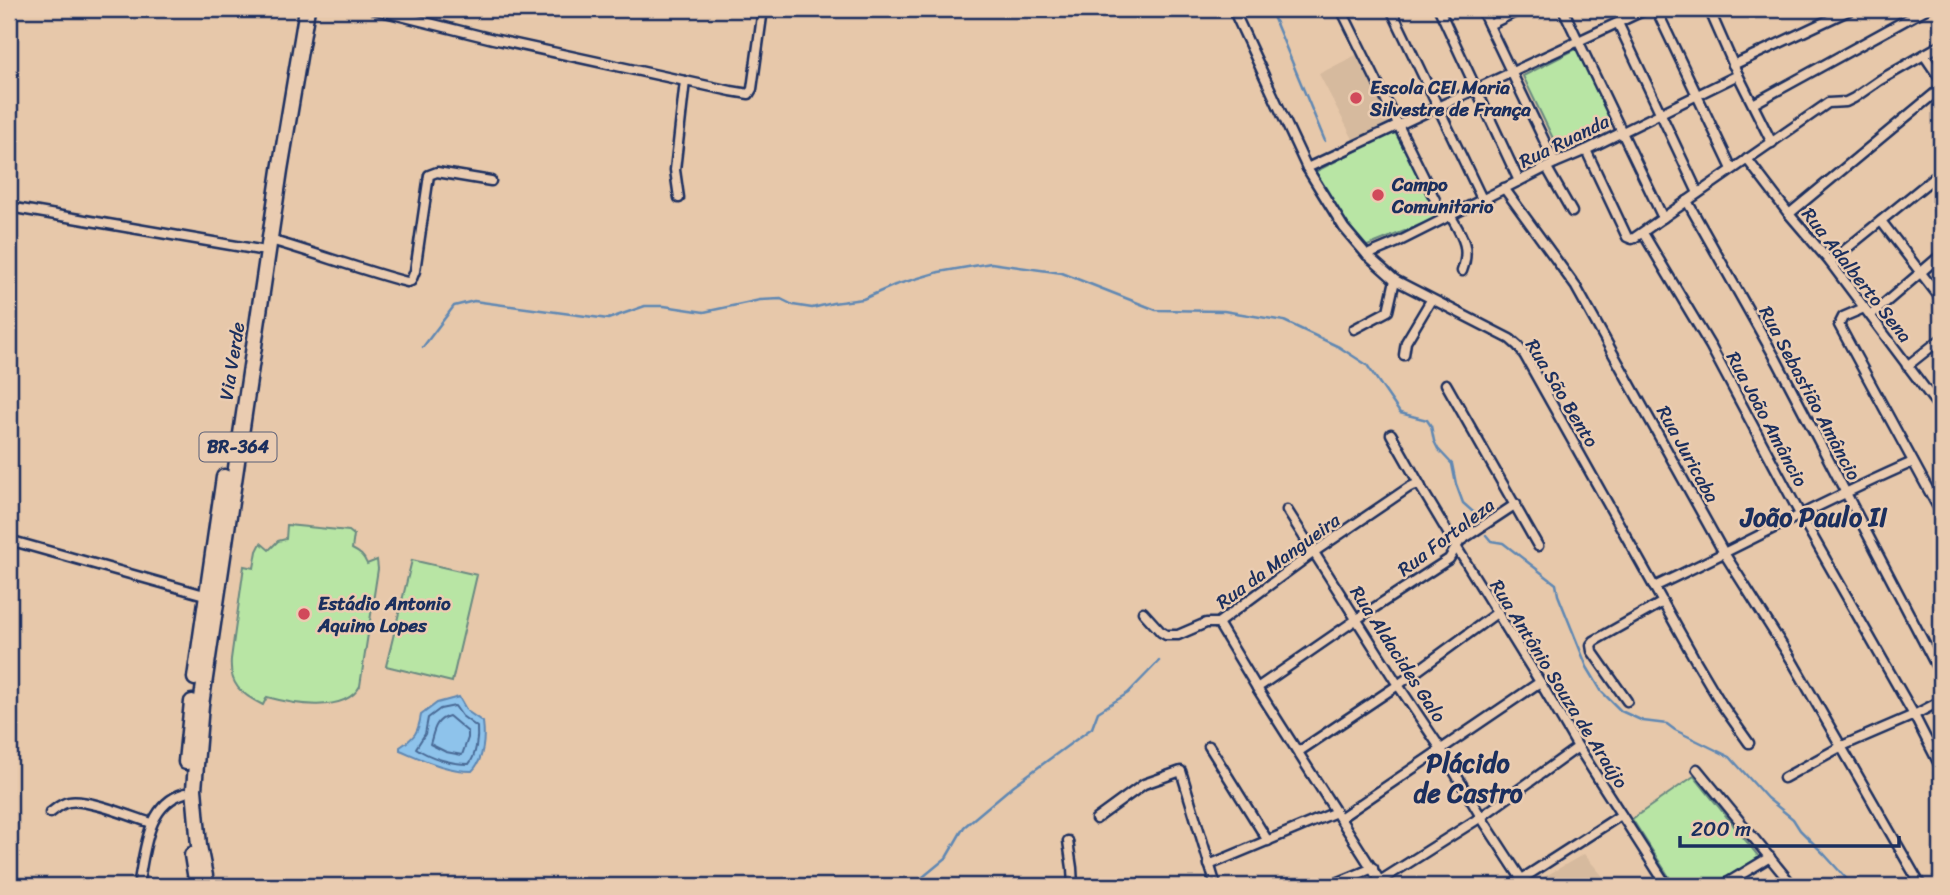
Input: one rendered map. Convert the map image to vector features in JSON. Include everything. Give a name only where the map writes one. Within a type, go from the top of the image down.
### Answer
[{"type":"main road","name":"Via Verde","points":[[197,886],[185,793],[188,734],[265,245],[298,9]]},
{"type":"main road","name":"Via Verde","points":[[265,245],[307,9]]},
{"type":"main road","name":"Via Verde","points":[[207,886],[199,846],[194,789],[211,597]]},
{"type":"street","points":[[373,9],[493,39],[749,94],[752,89],[763,9]]},
{"type":"street","name":"Rua São Bento","points":[[1233,9],[1307,168],[1344,228],[1367,255],[1395,280],[1501,334],[1518,346],[1721,705],[1749,743]]},
{"type":"street","points":[[1341,9],[1447,217],[1464,239],[1467,258],[1462,271]]},
{"type":"street","points":[[1391,9],[1482,199]]},
{"type":"street","points":[[1439,9],[1519,181]]},
{"type":"street","points":[[1481,9],[1572,212]]},
{"type":"street","points":[[1489,25],[1522,9]]},
{"type":"street","points":[[1563,9],[1663,218]]},
{"type":"street","points":[[1307,168],[1647,9]]},
{"type":"street","points":[[1656,9],[1732,169]]},
{"type":"street","points":[[1709,9],[1733,65],[1772,143]]},
{"type":"street","points":[[1733,65],[1852,9]]},
{"type":"street","points":[[1753,104],[1926,9]]},
{"type":"street","points":[[1618,23],[1699,193]]},
{"type":"street","points":[[1586,150],[1627,237],[1634,239],[1828,103],[1846,102],[1854,98],[1941,45]]},
{"type":"street","points":[[1924,55],[1941,80]]},
{"type":"street","name":"Rua Ruanda","points":[[1367,255],[1738,75]]},
{"type":"street","points":[[679,198],[675,170],[685,81]]},
{"type":"street","points":[[1789,214],[1941,88]]},
{"type":"street","name":"Rua Adalberto Sena","points":[[1746,159],[1830,262],[1941,410]]},
{"type":"street","points":[[1830,262],[1941,172]]},
{"type":"street","points":[[9,207],[265,245],[332,258],[407,282],[413,278],[415,271],[428,177],[431,173],[491,181]]},
{"type":"street","name":"Rua Juricaba","points":[[1504,188],[1576,287],[1724,553],[1791,659],[1921,886]]},
{"type":"street","name":"Rua Sebastião Amâncio","points":[[1687,201],[1777,361],[1941,675]]},
{"type":"street","points":[[1881,221],[1941,299]]},
{"type":"street","name":"Rua João Amâncio","points":[[1643,233],[1711,347],[1941,768]]},
{"type":"street","points":[[1871,316],[1941,255]]},
{"type":"street","points":[[1354,329],[1388,311],[1395,280]]},
{"type":"street","points":[[1404,355],[1406,342],[1432,300]]},
{"type":"street","points":[[1864,308],[1841,318],[1839,325],[1941,513]]},
{"type":"street","points":[[1908,366],[1941,339]]},
{"type":"street","points":[[1446,384],[1538,546]]},
{"type":"street","points":[[1391,434],[1421,487]]},
{"type":"street","points":[[1654,587],[1801,516],[1844,492],[1913,462]]},
{"type":"street","name":"Rua da Mangueira","points":[[1143,611],[1166,635],[1178,635],[1206,623],[1218,623],[1314,552],[1411,487],[1421,487]]},
{"type":"street","name":"Rua Antônio Souza de Araújo","points":[[1421,487],[1578,747],[1667,886]]},
{"type":"street","name":"Rua Fortaleza","points":[[1256,688],[1449,559],[1460,541],[1516,505]]},
{"type":"street","name":"Rua Aldacides Galo","points":[[1287,510],[1524,883]]},
{"type":"street","points":[[9,540],[211,597]]},
{"type":"street","points":[[1627,701],[1592,651],[1591,645],[1663,603]]},
{"type":"street","points":[[1298,752],[1398,685],[1498,612]]},
{"type":"street","points":[[1218,623],[1256,688],[1381,883],[1481,817],[1578,747]]},
{"type":"street","points":[[1209,865],[1338,815],[1540,682]]},
{"type":"street","points":[[1784,778],[1842,746],[1941,701]]},
{"type":"street","points":[[1209,746],[1268,841]]},
{"type":"street","points":[[1697,769],[1793,886]]},
{"type":"street","points":[[1096,819],[1144,784],[1181,771],[1216,886]]},
{"type":"street","points":[[138,886],[151,823],[164,806],[177,795],[185,793]]},
{"type":"street","points":[[50,813],[59,806],[76,802],[151,823]]},
{"type":"street","points":[[1511,886],[1524,883],[1621,815]]},
{"type":"street","points":[[1068,841],[1073,886]]},
{"type":"street","points":[[1722,886],[1770,857]]},
{"type":"street","points":[[1329,886],[1373,869]]},
{"type":"shaded area","name":"Escola CEI Maria Silvestre de França","points":[[1358,54],[1393,122],[1354,141],[1319,74]]},
{"type":"shaded area","points":[[1584,854],[1611,886],[1530,885]]},
{"type":"green space","points":[[1578,48],[1614,123],[1560,153],[1523,76]]},
{"type":"green space","name":"Campo Comunitario","points":[[1394,131],[1442,216],[1365,247],[1311,174]]},
{"type":"green space","name":"Estádio Antonio Aquino Lopes","points":[[287,525],[349,531],[354,535],[352,549],[365,559],[367,564],[377,560],[378,569],[360,686],[353,695],[343,701],[317,705],[267,697],[263,705],[238,688],[232,676],[231,659],[244,566],[254,568],[261,543],[269,550],[278,541],[286,539]]},
{"type":"green space","points":[[412,560],[477,575],[452,682],[386,666]]},
{"type":"green space","points":[[1694,776],[1759,857],[1712,886],[1675,886],[1632,819]]},
{"type":"water","points":[[459,697],[467,711],[483,722],[484,741],[481,755],[472,771],[444,767],[400,750],[415,734],[421,715],[437,703]]},
{"type":"waterway","points":[[1270,9],[1325,141]]},
{"type":"waterway","points":[[423,347],[454,306],[474,301],[608,319],[645,306],[704,312],[760,300],[781,299],[793,305],[812,308],[863,299],[895,285],[939,272],[991,263],[1062,273],[1156,310],[1224,311],[1284,321],[1339,347],[1367,365],[1400,413],[1427,420],[1438,449],[1452,464],[1463,503],[1481,519]]},
{"type":"waterway","points":[[1486,535],[1491,541],[1503,543],[1556,584],[1587,667],[1602,692],[1621,711],[1643,721],[1667,724],[1730,757],[1767,798],[1793,819],[1800,830],[1853,886]]},
{"type":"waterway","points":[[912,886],[946,858],[964,827],[1014,785],[1092,728],[1098,712],[1128,693],[1159,661]]},
{"type":"place","name":"Escola CEI Maria Silvestre de França","points":[[1356,98]]},
{"type":"place","name":"Campo Comunitario","points":[[1378,195]]},
{"type":"place","name":"Estádio Antonio Aquino Lopes","points":[[304,614]]},
{"type":"district","name":"João Paulo II","points":[[1814,517]]},
{"type":"district","name":"Plácido de Castro","points":[[1468,778]]}]
